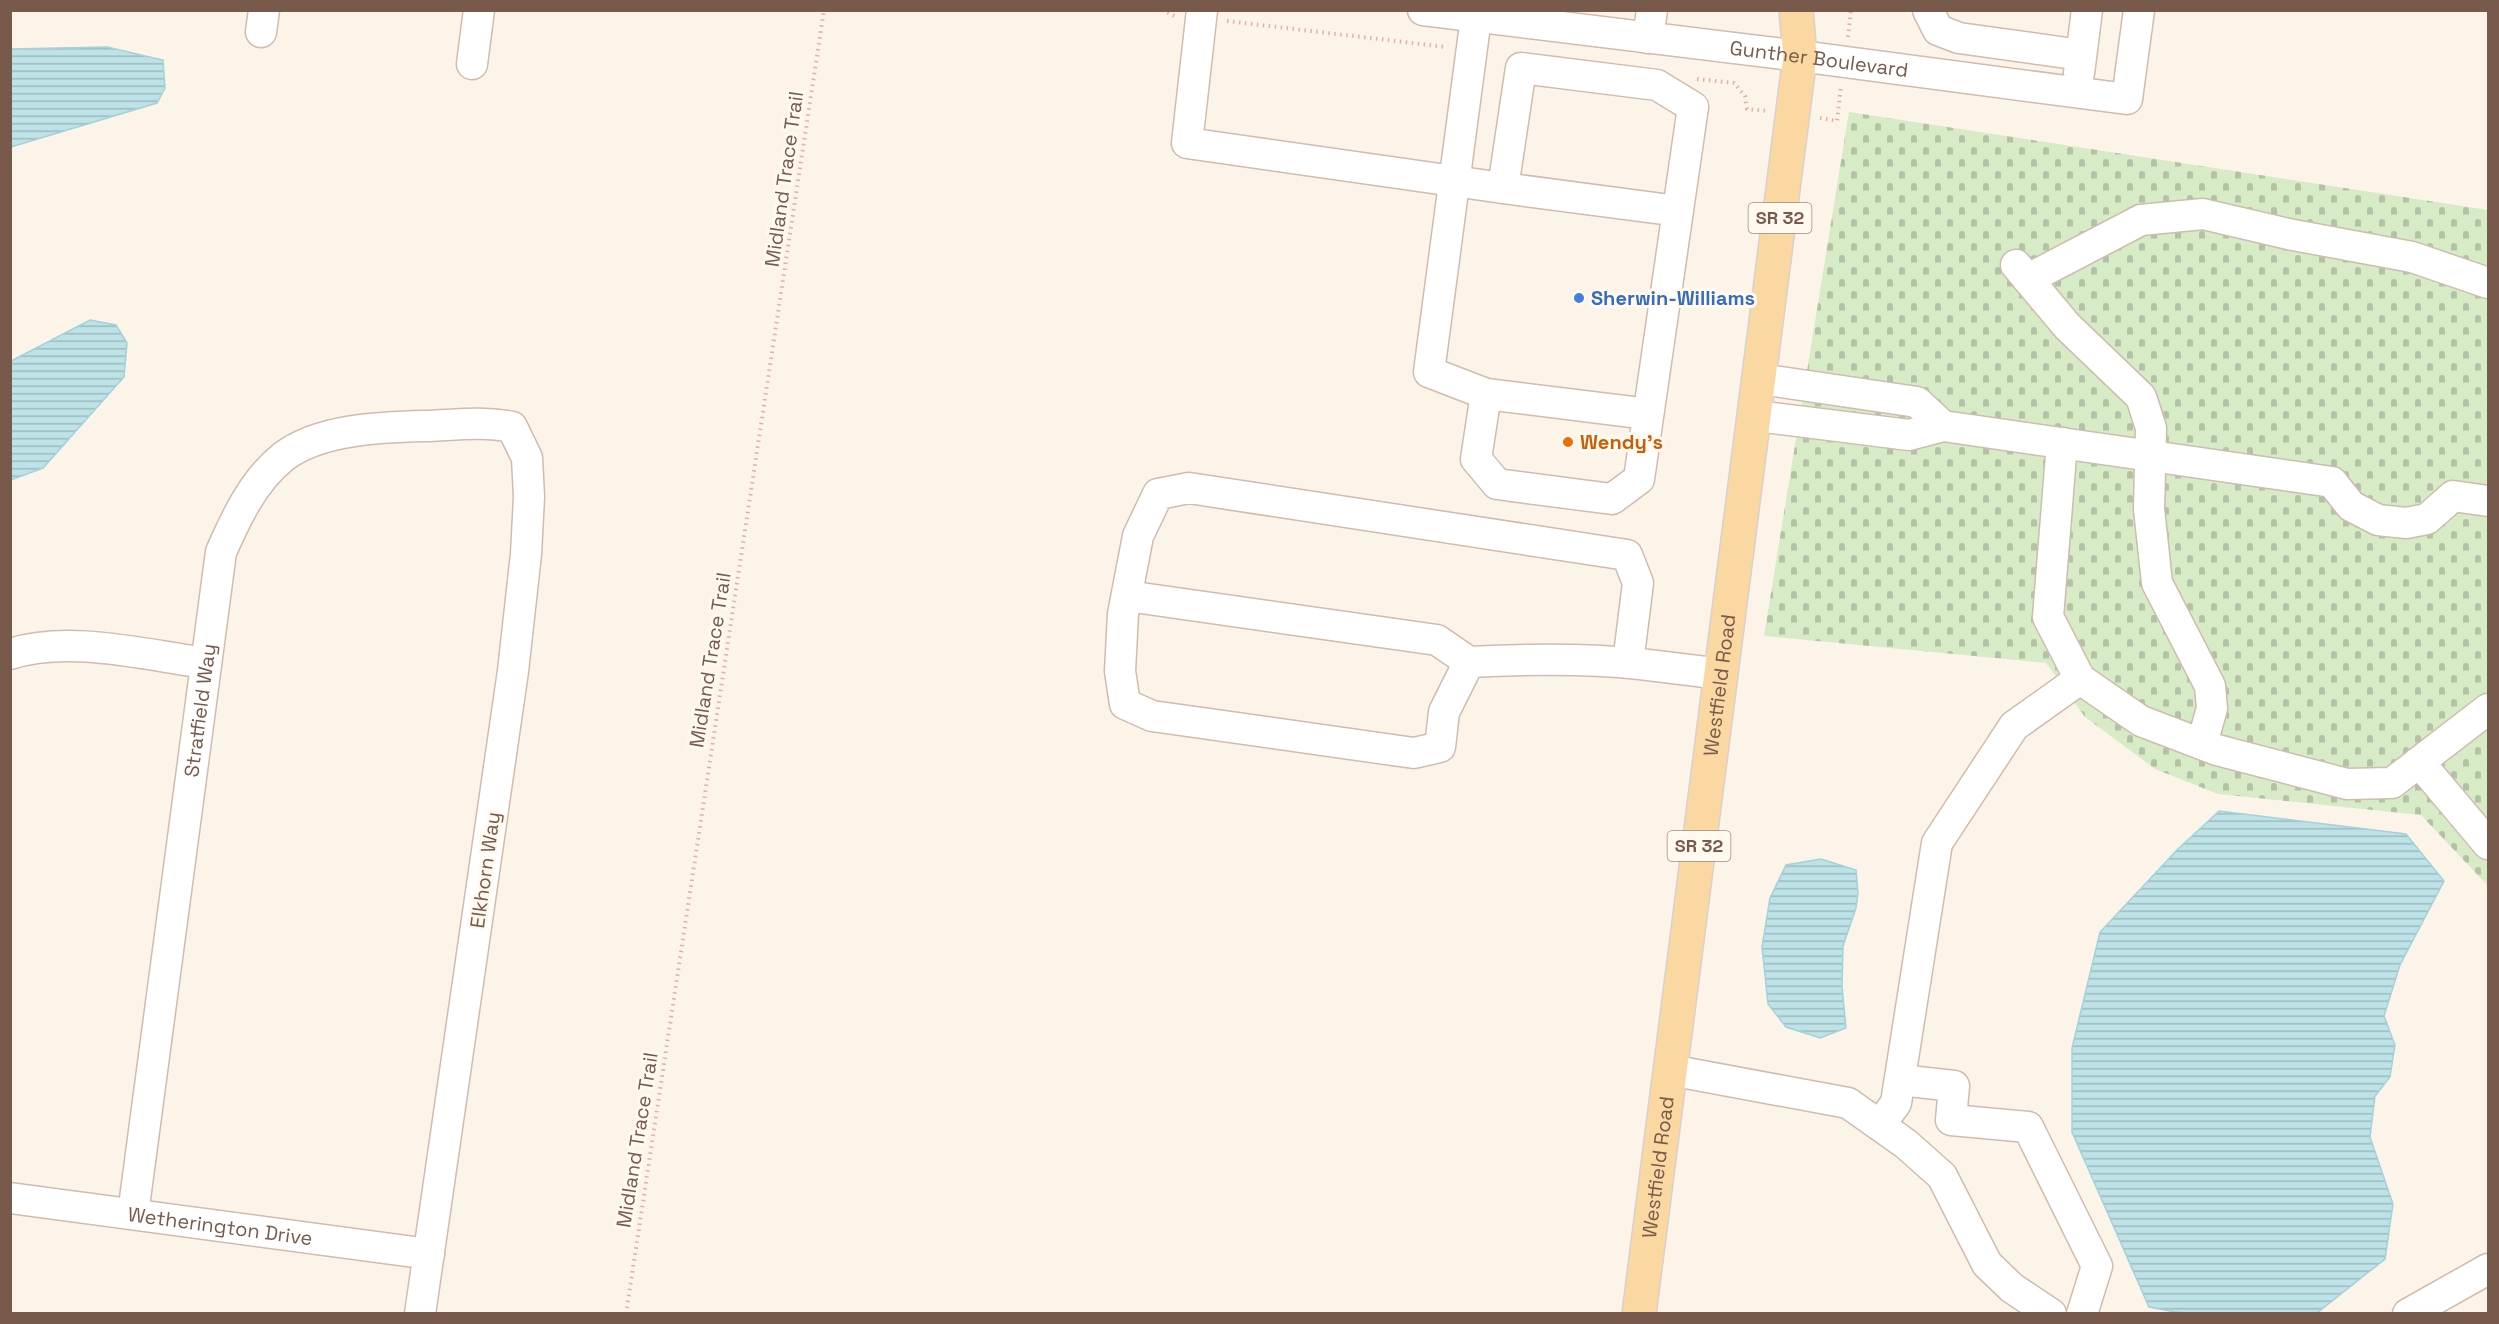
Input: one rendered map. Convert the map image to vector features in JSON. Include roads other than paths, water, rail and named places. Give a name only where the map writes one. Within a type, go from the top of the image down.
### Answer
[{"type":"main road","name":"Westfield Road","points":[[1639,1314],[1756,416],[1800,56],[1796,10]]},
{"type":"main road","name":"Westfield Road","points":[[1800,56],[1822,10]]},
{"type":"street","points":[[471,64],[479,10]]},
{"type":"street","points":[[1202,10],[1188,143],[1678,212]]},
{"type":"street","name":"Gunther Boulevard","points":[[1423,10],[1652,29],[1800,56],[2127,99],[2139,10]]},
{"type":"street","points":[[2076,93],[2087,10]]},
{"type":"street","points":[[1476,14],[1429,372],[1486,394],[1648,414]]},
{"type":"street","points":[[1933,20],[1959,38],[2081,55]]},
{"type":"street","points":[[1650,84],[1652,29]]},
{"type":"street","points":[[1486,394],[1476,459],[1497,484],[1612,500],[1639,479],[1693,107],[1657,85],[1521,68],[1503,188]]},
{"type":"street","points":[[2202,744],[2212,708],[2210,686],[2157,582],[2149,509],[2151,428],[2140,398],[2067,326],[2022,272],[2141,220],[2203,214],[2289,234],[2412,257],[2488,283]]},
{"type":"street","points":[[1760,380],[1917,402],[1943,426]]},
{"type":"street","points":[[1756,416],[1909,435],[1943,426],[2332,482],[2351,506],[2378,520],[2406,523],[2427,519],[2453,496],[2488,501]]},
{"type":"street","name":"Stratfield Way","points":[[133,1214],[221,552],[237,515],[261,481],[284,457],[318,440],[356,430],[482,423],[512,427]]},
{"type":"street","name":"Elkhorn Way","points":[[420,1314],[511,682],[526,554],[529,497],[527,458],[512,427]]},
{"type":"street","points":[[2062,443],[2048,617],[2080,679],[2141,721],[2202,744],[2347,784],[2392,783],[2488,709]]},
{"type":"street","points":[[1469,662],[1444,712],[1440,747],[1414,753],[1152,716],[1125,705],[1120,671],[1123,614],[1138,536],[1158,494],[1189,488],[1627,555],[1638,583],[1628,663]]},
{"type":"street","points":[[1126,596],[1437,640],[1469,662],[1538,659],[1628,663],[1722,674]]},
{"type":"street","points":[[10,654],[48,646],[74,647],[206,663]]},
{"type":"street","points":[[1880,1125],[1896,1103],[1937,843],[2014,726],[2080,679]]},
{"type":"street","points":[[2419,762],[2488,844]]},
{"type":"street","points":[[1670,1070],[1848,1103],[1906,1144],[1942,1176],[1987,1264],[2012,1288],[2051,1314]]},
{"type":"street","points":[[1900,1080],[1954,1086],[1951,1120],[2028,1127],[2097,1266],[2082,1314]]},
{"type":"street","name":"Wetherington Drive","points":[[10,1198],[429,1254]]},
{"type":"street","points":[[2408,1314],[2488,1269]]},
{"type":"water","points":[[107,47],[163,60],[165,88],[157,103],[11,147],[11,49]]},
{"type":"water","points":[[90,320],[116,325],[127,343],[124,377],[43,468],[11,480],[11,361]]},
{"type":"water","points":[[2219,811],[2406,834],[2444,881],[2400,965],[2384,1016],[2395,1045],[2390,1077],[2375,1096],[2370,1137],[2393,1204],[2385,1259],[2317,1313],[2186,1314],[2149,1307],[2072,1132],[2072,1048],[2100,932],[2177,850]]},
{"type":"water","points":[[1821,859],[1856,870],[1858,893],[1856,908],[1843,946],[1842,986],[1846,1028],[1820,1038],[1786,1027],[1768,1004],[1762,947],[1770,898],[1786,865]]},
{"type":"place","name":"Sherwin-Williams","points":[[1579,298]]},
{"type":"place","name":"Wendy's","points":[[1568,442]]}]
